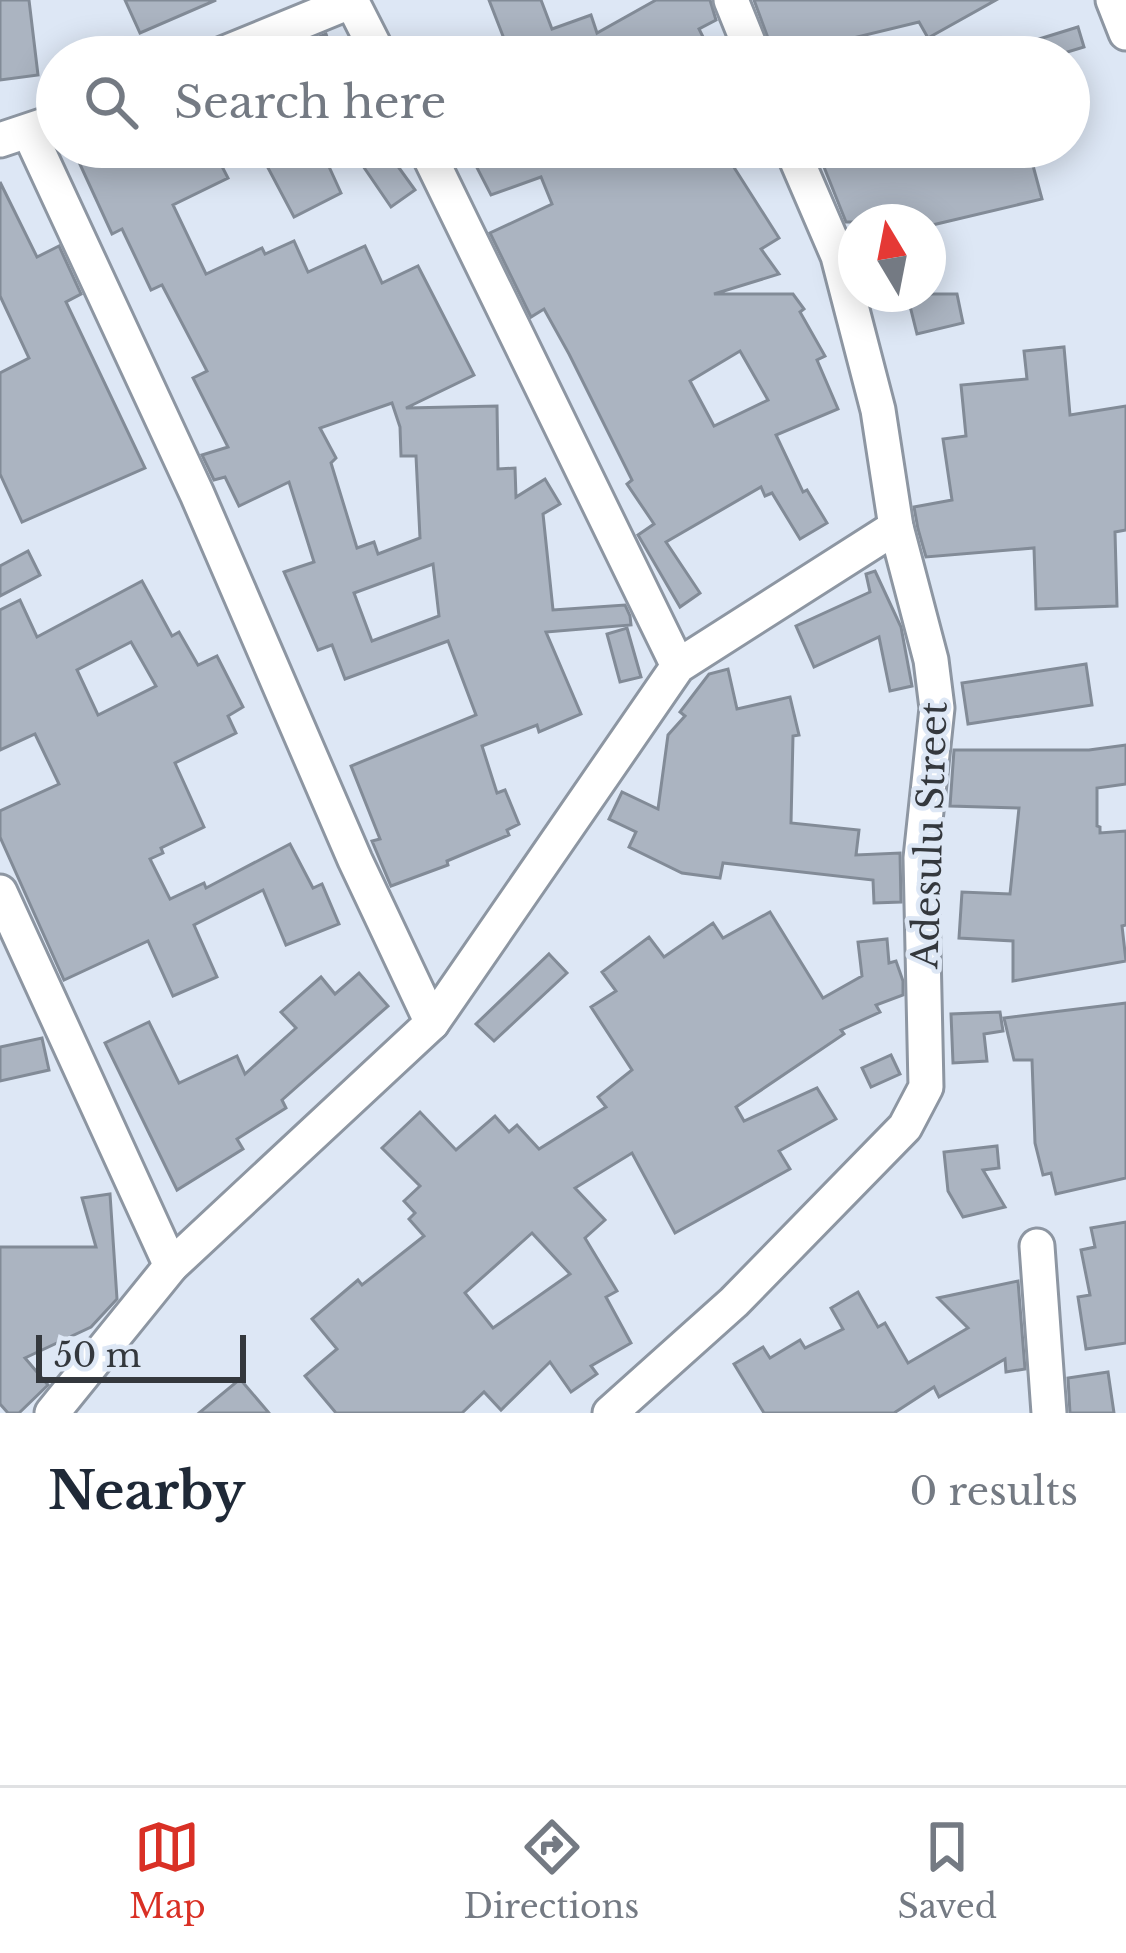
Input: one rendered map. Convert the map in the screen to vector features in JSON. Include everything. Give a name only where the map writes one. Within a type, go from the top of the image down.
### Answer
[{"type":"street","points":[[731,0],[746,36]]},
{"type":"street","points":[[1113,0],[1126,33]]},
{"type":"street","points":[[266,36],[352,1],[370,36]]},
{"type":"street","points":[[46,168],[432,1023]]},
{"type":"street","points":[[434,168],[678,666]]},
{"type":"street","name":"Adesulu Street","points":[[610,1413],[734,1302],[904,1127],[926,1087],[921,858],[937,708],[931,660],[896,527],[878,410],[838,256],[800,168]]},
{"type":"street","points":[[52,1413],[171,1266],[432,1023],[678,666],[896,527]]},
{"type":"street","points":[[0,892],[171,1266]]},
{"type":"street","points":[[1037,1246],[1049,1413]]},
{"type":"building","points":[[0,0],[29,0],[36,75],[0,80]]},
{"type":"building","points":[[125,0],[216,0],[140,33]]},
{"type":"building","points":[[489,0],[541,0],[552,29],[591,15],[597,33],[656,0],[710,0],[716,20],[699,29],[702,36],[503,36]]},
{"type":"building","points":[[754,0],[996,0],[932,36],[919,22],[861,36],[767,36]]},
{"type":"building","points":[[1078,27],[1081,36],[1049,36]]},
{"type":"building","points":[[82,168],[223,168],[228,178],[173,205],[206,274],[262,248],[265,254],[294,241],[308,272],[365,246],[382,283],[418,266],[474,375],[406,408],[497,406],[498,469],[515,468],[516,497],[545,479],[560,504],[543,514],[553,610],[625,605],[630,616],[631,625],[546,632],[581,714],[539,732],[537,725],[482,746],[497,793],[505,790],[519,824],[507,830],[509,835],[391,886],[372,841],[380,839],[351,766],[476,715],[448,641],[345,679],[332,645],[318,650],[284,572],[314,562],[289,482],[239,506],[225,477],[214,480],[202,455],[228,447],[193,378],[207,371],[162,285],[151,290],[122,229],[112,234]],"holes":[[[392,403],[400,427],[401,456],[416,456],[420,538],[378,554],[374,542],[357,548],[331,463],[336,458],[320,428]],[[433,564],[439,616],[372,641],[354,593]]]},
{"type":"building","points":[[268,168],[330,168],[341,193],[294,217]]},
{"type":"building","points":[[364,168],[399,168],[415,190],[391,207]]},
{"type":"building","points":[[477,168],[734,168],[779,238],[761,249],[779,274],[714,294],[793,294],[804,309],[800,312],[825,356],[817,360],[838,409],[776,435],[803,492],[807,490],[827,523],[800,539],[772,493],[765,496],[761,487],[666,542],[700,593],[680,607],[638,535],[654,524],[627,484],[632,480],[569,354],[544,309],[531,317],[490,233],[552,204],[541,177],[491,195]],"holes":[[[740,351],[768,400],[714,426],[690,381]]]},
{"type":"building","points":[[824,168],[1034,168],[1042,199],[946,222],[946,204],[839,204]]},
{"type":"building","points":[[0,182],[37,257],[59,246],[81,294],[66,302],[145,468],[22,522],[0,474],[0,373],[29,358],[0,296]]},
{"type":"building","points":[[946,294],[957,294],[963,323],[917,334],[912,312],[946,312]]},
{"type":"building","points":[[1064,347],[1070,415],[1126,406],[1126,530],[1115,532],[1117,606],[1036,609],[1034,548],[926,557],[918,529],[914,507],[952,500],[943,439],[966,436],[961,385],[1027,379],[1024,351]]},
{"type":"building","points":[[28,551],[40,575],[0,596],[0,566]]},
{"type":"building","points":[[875,571],[901,627],[912,686],[890,691],[879,637],[814,667],[796,626],[870,592],[866,574]]},
{"type":"building","points":[[142,581],[172,636],[179,632],[198,665],[217,656],[243,707],[228,716],[236,733],[175,763],[204,827],[161,848],[163,853],[150,859],[170,899],[204,883],[206,888],[290,844],[313,888],[322,884],[339,924],[286,945],[263,890],[194,925],[217,977],[173,996],[148,941],[64,980],[0,837],[0,811],[59,784],[35,734],[0,750],[0,610],[20,600],[37,637]],"holes":[[[131,642],[156,686],[98,715],[77,670]]]},
{"type":"building","points":[[627,628],[641,677],[620,682],[607,634]]},
{"type":"building","points":[[1086,664],[1092,705],[968,724],[962,683]]},
{"type":"building","points":[[728,669],[737,709],[790,697],[799,735],[793,736],[791,823],[859,830],[856,855],[900,853],[901,902],[874,903],[873,880],[723,863],[720,878],[682,873],[629,847],[636,832],[609,819],[622,792],[658,809],[668,735],[709,674]]},
{"type":"building","points":[[1126,745],[1126,784],[1097,788],[1097,826],[1100,833],[1126,831],[1126,925],[1122,926],[1126,961],[1013,981],[1013,941],[959,938],[962,892],[1010,894],[1019,808],[950,806],[954,750],[1089,750]]},
{"type":"building","points":[[770,912],[823,998],[862,976],[858,942],[887,939],[889,963],[896,961],[903,995],[876,1005],[880,1012],[841,1030],[844,1034],[736,1107],[744,1121],[817,1088],[836,1119],[779,1151],[790,1169],[675,1233],[632,1153],[575,1188],[605,1220],[585,1238],[617,1291],[606,1297],[631,1343],[591,1366],[597,1374],[571,1392],[550,1362],[501,1410],[484,1392],[462,1413],[336,1413],[305,1376],[337,1349],[312,1319],[358,1280],[362,1285],[424,1236],[409,1219],[415,1213],[404,1201],[420,1186],[382,1148],[420,1112],[456,1150],[495,1116],[509,1132],[517,1125],[539,1149],[606,1107],[598,1097],[632,1070],[591,1007],[616,991],[602,972],[649,937],[664,957],[713,923],[723,938]],"holes":[[[532,1233],[570,1274],[493,1328],[465,1293]]]},
{"type":"building","points":[[549,954],[567,973],[494,1041],[476,1024]]},
{"type":"building","points":[[359,973],[388,1006],[282,1100],[286,1108],[237,1139],[243,1149],[177,1190],[105,1043],[149,1022],[179,1083],[237,1056],[245,1074],[296,1028],[281,1012],[321,977],[335,994]]},
{"type":"building","points":[[1126,1003],[1126,1178],[1056,1194],[1051,1173],[1043,1175],[1035,1143],[1032,1060],[1014,1060],[1004,1018]]},
{"type":"building","points":[[1000,1012],[1003,1031],[984,1034],[987,1061],[953,1063],[951,1014]]},
{"type":"building","points":[[42,1038],[49,1070],[0,1081],[0,1047]]},
{"type":"building","points":[[891,1055],[900,1074],[871,1087],[862,1068]]},
{"type":"building","points":[[997,1146],[999,1168],[983,1170],[1005,1207],[963,1217],[948,1191],[944,1152]]},
{"type":"building","points":[[110,1194],[117,1299],[91,1327],[25,1358],[48,1385],[19,1413],[8,1413],[0,1404],[0,1247],[96,1247],[82,1198]]},
{"type":"building","points":[[1126,1222],[1126,1343],[1086,1349],[1078,1297],[1090,1295],[1081,1250],[1095,1247],[1091,1228]]},
{"type":"building","points":[[1018,1281],[1025,1369],[1006,1372],[1005,1359],[939,1397],[934,1387],[894,1413],[764,1413],[734,1364],[763,1347],[770,1358],[800,1340],[805,1348],[843,1329],[831,1308],[858,1292],[878,1327],[885,1323],[908,1363],[968,1328],[938,1298]]},
{"type":"building","points":[[1108,1372],[1114,1413],[1070,1413],[1068,1378]]},
{"type":"building","points":[[240,1379],[269,1413],[199,1413]]}]
